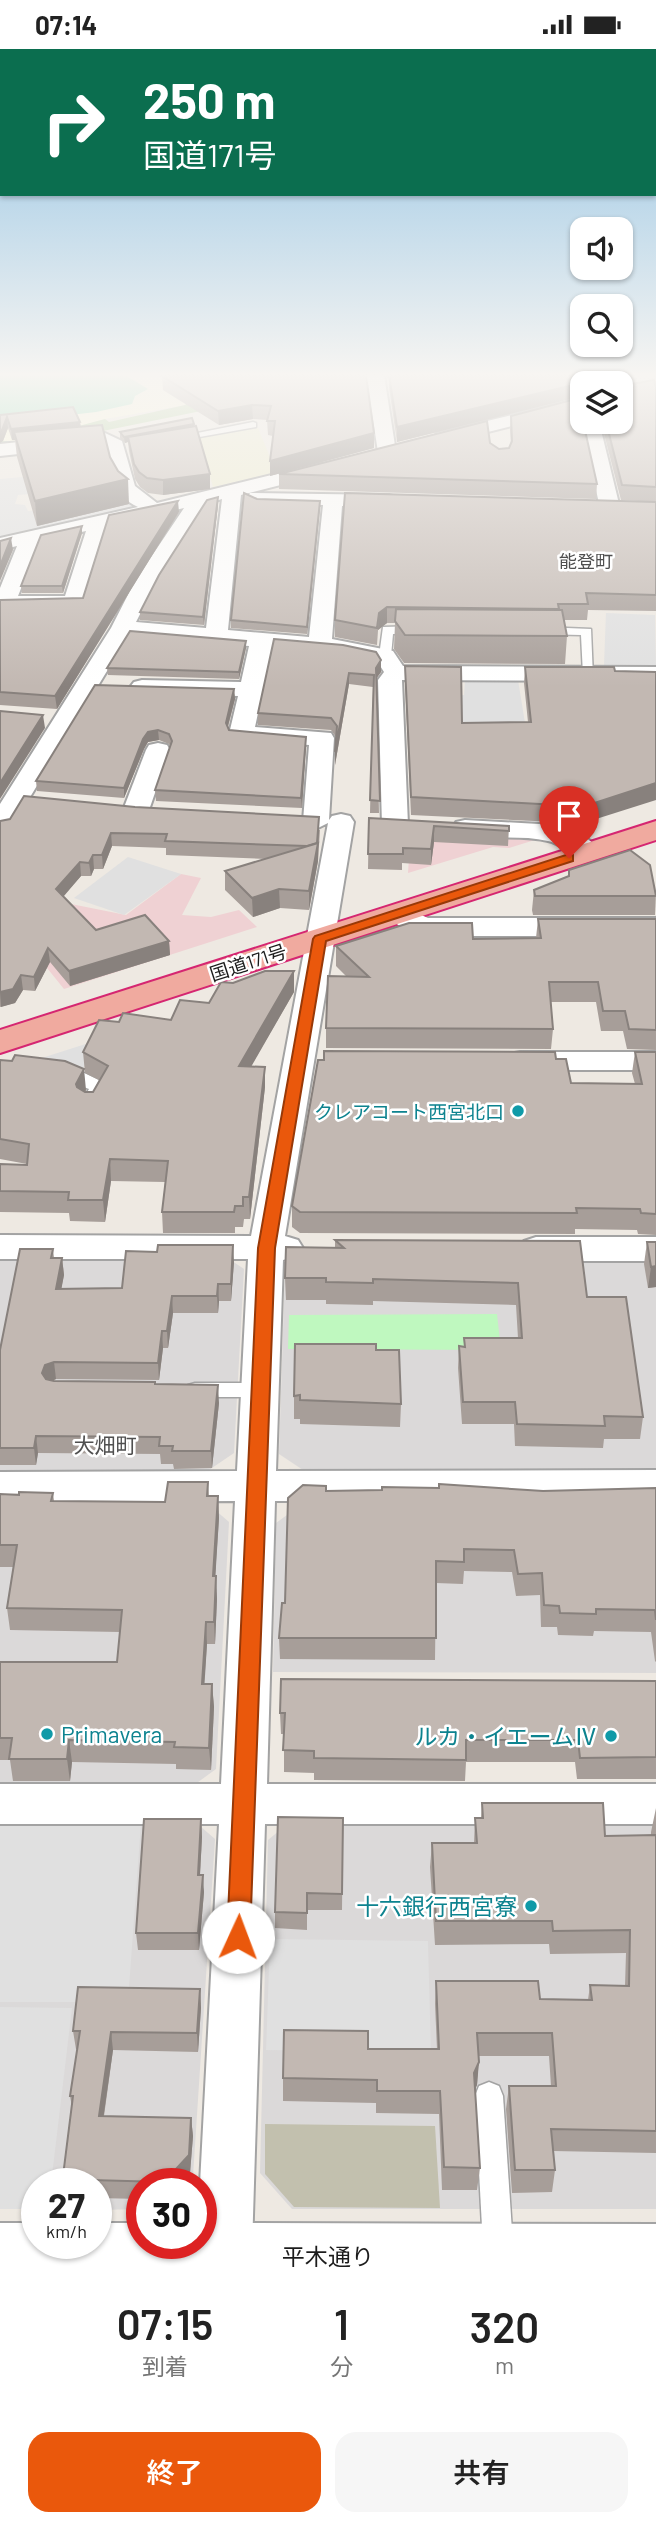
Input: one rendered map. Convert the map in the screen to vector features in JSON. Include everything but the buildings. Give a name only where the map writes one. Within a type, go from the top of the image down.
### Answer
[{"type":"highway","name":"国道171号","points":[[0,1042],[656,830]]},
{"type":"street","points":[[124,479],[125,490],[137,500],[157,506]]},
{"type":"street","points":[[0,544],[157,506],[217,498],[284,479]]},
{"type":"street","points":[[599,479],[603,508],[633,509]]},
{"type":"street","points":[[216,635],[217,498]]},
{"type":"street","points":[[0,825],[88,685],[146,581],[217,498],[402,501]]},
{"type":"street","points":[[320,645],[333,499]]},
{"type":"street","points":[[31,537],[3,603],[74,603],[99,521]]},
{"type":"street","points":[[122,628],[320,645],[390,665],[589,675],[656,674]]},
{"type":"street","points":[[223,2268],[244,1803],[270,1680],[258,1486],[266,1248],[314,1060],[319,939],[328,822],[322,738],[241,734],[262,640]]},
{"type":"street","points":[[390,665],[395,825]]},
{"type":"street","points":[[88,685],[251,689]]},
{"type":"street","points":[[40,717],[66,720]]},
{"type":"street","points":[[136,810],[158,750]]},
{"type":"street","points":[[16,799],[42,801]]},
{"type":"street","points":[[109,808],[164,812]]},
{"type":"street","points":[[288,819],[556,833],[588,852]]},
{"type":"street","points":[[399,913],[422,927],[656,927]]},
{"type":"street","points":[[492,1061],[656,1061]]},
{"type":"street","points":[[0,1247],[322,1248]]},
{"type":"street","points":[[503,1249],[656,1249]]},
{"type":"street","points":[[0,1487],[656,1485]]},
{"type":"street","points":[[0,1804],[656,1804]]},
{"type":"street","name":"平木通り","points":[[0,2255],[223,2268],[472,2264],[656,2256]]},
{"type":"lane","points":[[390,665],[387,630],[427,631]]},
{"type":"lane","points":[[534,631],[587,632],[589,675]]},
{"type":"lane","points":[[46,1072],[72,1074],[99,1087],[88,1106]]},
{"type":"lane","points":[[179,1390],[261,1390]]},
{"type":"lane","points":[[472,2264],[489,2096]]},
{"type":"shaded area","points":[[0,479],[114,479],[117,487],[18,495],[15,504],[25,505],[28,511],[117,504],[128,499],[139,506],[0,540]]},
{"type":"shaded area","points":[[606,613],[655,615],[656,668],[604,667]]},
{"type":"shaded area","points":[[465,680],[518,680],[542,827],[524,827],[525,815],[448,737],[439,696],[464,695]]},
{"type":"shaded area","points":[[411,829],[534,836],[538,839],[509,848],[493,847],[408,873]]},
{"type":"shaded area","points":[[128,857],[181,874],[124,915],[74,898]]},
{"type":"shaded area","points":[[181,874],[201,878],[182,915],[211,917],[239,910],[257,927],[64,989],[22,937],[51,900],[126,915]]},
{"type":"shaded area","points":[[97,1042],[83,1069],[23,1064]]},
{"type":"shaded area","points":[[226,1257],[244,1269],[234,1453],[209,1470],[0,1470],[0,1258]]},
{"type":"shaded area","points":[[300,1258],[656,1258],[656,1470],[303,1470],[279,1454],[285,1268]]},
{"type":"shaded area","points":[[207,1503],[229,1522],[216,1769],[194,1785],[0,1785],[0,1504]]},
{"type":"shaded area","points":[[302,1504],[656,1505],[656,1673],[273,1672],[276,1523]]},
{"type":"shaded area","points":[[0,1820],[193,1820],[215,1839],[194,2168],[126,2168],[126,2209],[112,2210],[112,2168],[21,2168],[21,2209],[0,2209]]},
{"type":"shaded area","points":[[292,1820],[656,1822],[656,2209],[292,2209],[260,2173],[268,1840]]},
{"type":"shaded area","points":[[141,1824],[128,2002],[0,2002],[0,1825]]},
{"type":"shaded area","points":[[270,1939],[428,1941],[431,2052],[266,2050]]},
{"type":"shaded area","points":[[0,2007],[72,2008],[53,2168],[21,2168],[21,2209],[0,2209]]},
{"type":"shaded area","points":[[265,2124],[435,2126],[440,2208],[294,2207],[265,2174]]},
{"type":"green space","points":[[211,479],[267,479],[244,486],[236,482],[213,487]]},
{"type":"green space","points":[[497,1314],[501,1350],[288,1349],[289,1315]]},
{"type":"place","name":"クレアコート西宮北口","points":[[518,1111]]},
{"type":"place","name":"Primavera","points":[[47,1734]]},
{"type":"place","name":"ルカ・イエームⅣ","points":[[611,1736]]},
{"type":"place","name":"十六銀行西宮寮","points":[[531,1906]]},
{"type":"district","name":"能登町","points":[[586,561]]},
{"type":"district","name":"大畑町","points":[[105,1444]]},
{"type":"route","points":[[238,1937],[266,1248],[319,939],[569,858]]}]
